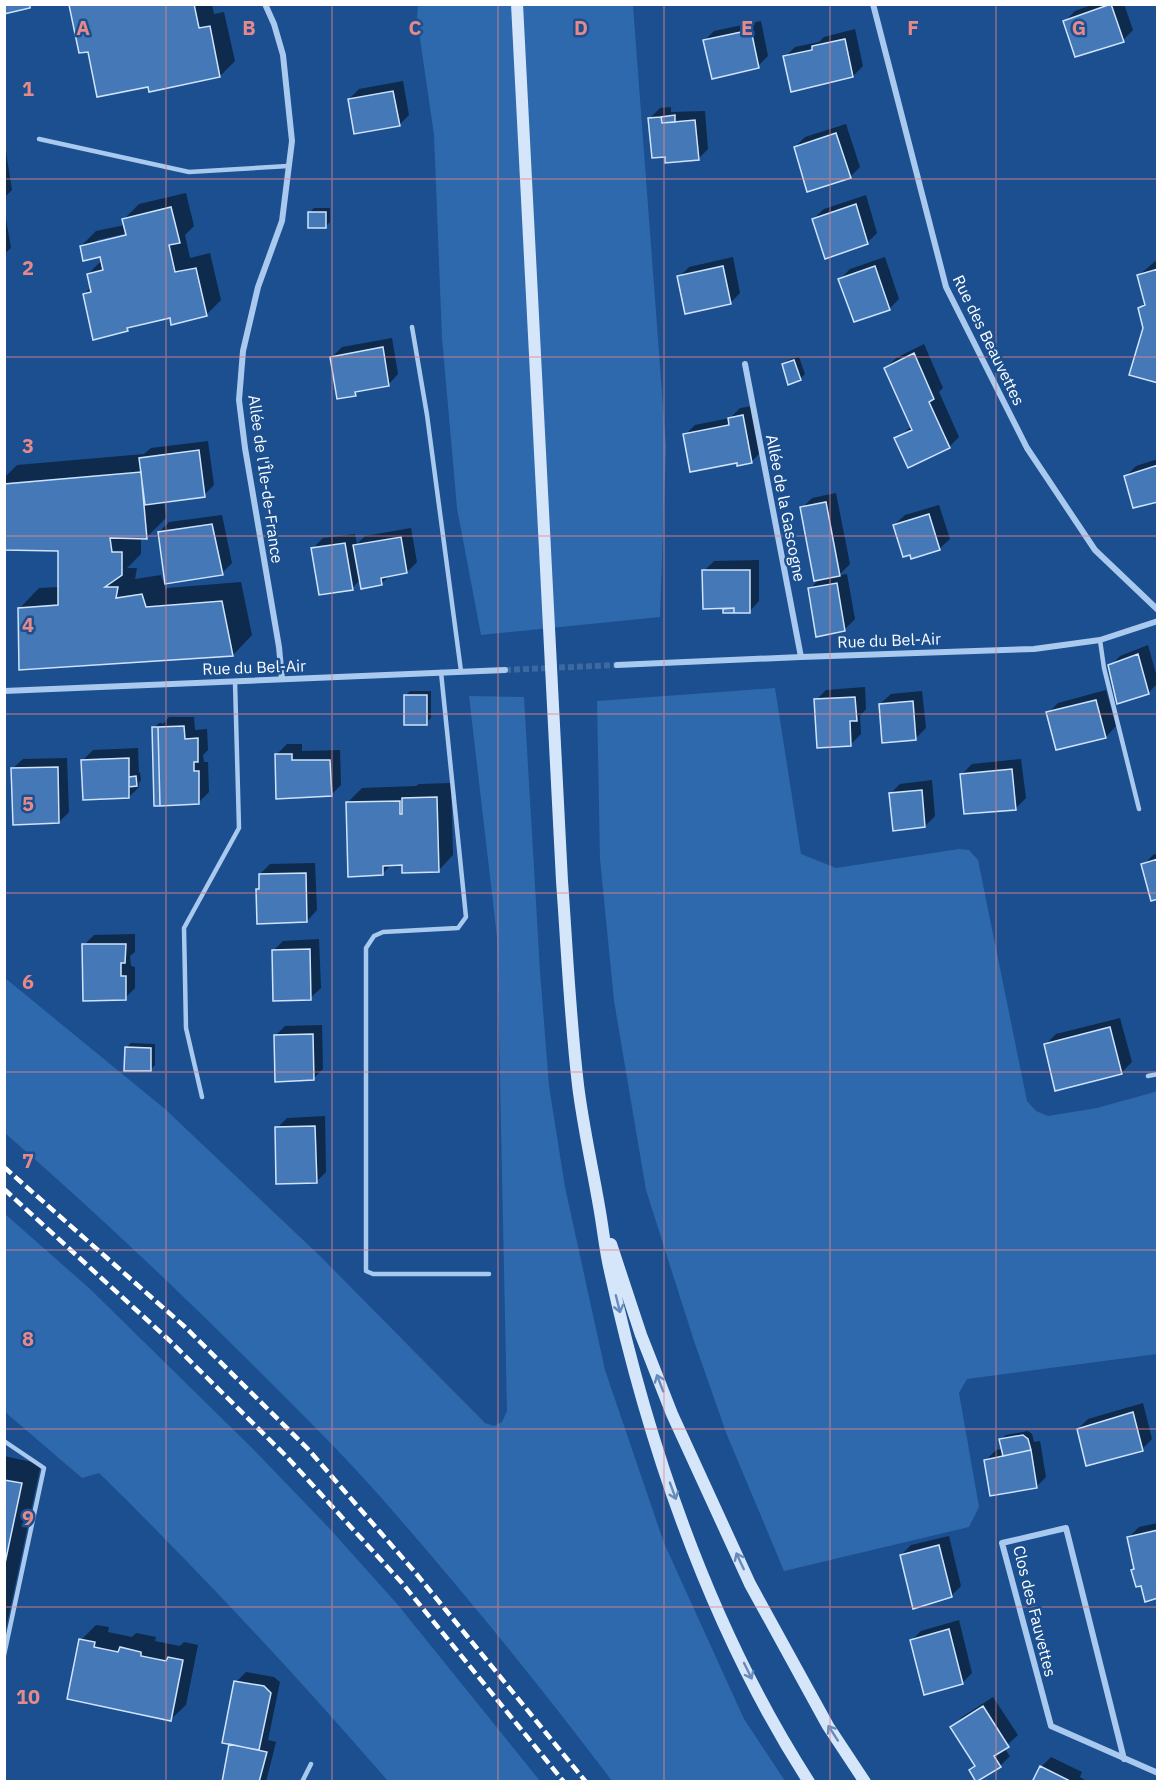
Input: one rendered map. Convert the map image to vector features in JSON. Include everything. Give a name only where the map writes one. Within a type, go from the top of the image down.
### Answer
[{"type":"main road","points":[[517,4],[564,902],[578,1083],[584,1129],[609,1269],[649,1424],[688,1536],[711,1591],[751,1678],[809,1782]]},
{"type":"main road","points":[[599,1206],[641,1335],[672,1414],[746,1574],[828,1726],[865,1782]]},
{"type":"street","name":"Allée de l'Île-de-France","points":[[265,4],[284,55],[292,141],[282,221],[258,287],[243,351],[239,400],[279,647],[282,679]]},
{"type":"street","name":"Rue des Beauvettes","points":[[873,4],[946,287],[1026,448],[1095,550],[1158,610]]},
{"type":"street","name":"Allée de la Gascogne","points":[[745,364],[801,657]]},
{"type":"street","name":"Rue du Bel-Air","points":[[617,665],[1034,649],[1100,640],[1158,621]]},
{"type":"street","name":"Rue du Bel-Air","points":[[4,691],[506,670]]},
{"type":"street","name":"Clos des Fauvettes","points":[[1124,1759],[1066,1528],[1002,1543],[1051,1726],[1124,1759],[1158,1773]]},
{"type":"lane","points":[[39,140],[189,172],[288,166]]},
{"type":"lane","points":[[412,327],[461,671]]},
{"type":"lane","points":[[1100,640],[1104,668],[1138,809]]},
{"type":"lane","points":[[441,672],[466,917],[458,927],[383,932],[374,936],[366,948],[366,1271],[373,1274],[489,1274]]},
{"type":"lane","points":[[202,1097],[186,1028],[184,928],[239,828],[235,681]]},
{"type":"lane","points":[[1148,1076],[1158,1074]]},
{"type":"lane","points":[[4,1441],[44,1468],[4,1655]]},
{"type":"lane","points":[[302,1782],[311,1764]]},
{"type":"shaded area","points":[[418,5],[633,5],[666,446],[660,617],[481,635],[457,508],[442,338],[434,135],[417,18]]},
{"type":"shaded area","points":[[775,688],[801,854],[836,868],[959,849],[969,850],[978,860],[1027,1101],[1036,1111],[1048,1116],[1097,1108],[1158,1091],[1157,1354],[967,1379],[959,1393],[979,1507],[969,1527],[784,1571],[727,1435],[694,1341],[646,1190],[614,1001],[600,859],[597,701]]},
{"type":"shaded area","points":[[469,696],[524,697],[549,1086],[565,1187],[605,1370],[664,1543],[744,1719],[785,1781],[612,1781],[480,1614],[347,1460],[164,1278],[5,1133],[5,978],[165,1109],[320,1256],[485,1423],[494,1426],[502,1422],[507,1411],[497,937]]},
{"type":"shaded area","points":[[5,1214],[89,1288],[251,1447],[330,1529],[398,1605],[540,1781],[388,1781],[246,1624],[99,1473],[82,1478],[5,1412]]},
{"type":"building","points":[[4,4],[30,4],[30,8],[4,14]]},
{"type":"building","points":[[194,4],[199,28],[210,26],[220,77],[149,92],[148,87],[97,97],[88,52],[79,53],[69,5]]},
{"type":"building","points":[[1111,4],[1124,42],[1075,57],[1063,21]]},
{"type":"building","points":[[751,30],[759,68],[712,79],[703,40]]},
{"type":"building","points":[[845,39],[853,77],[791,92],[783,56],[812,50],[812,46]]},
{"type":"building","points":[[393,91],[400,126],[354,134],[348,99]]},
{"type":"building","points":[[675,115],[675,122],[662,123],[661,117]]},
{"type":"building","points":[[661,117],[662,123],[695,120],[699,160],[665,163],[665,157],[652,158],[648,118]]},
{"type":"building","points":[[836,133],[851,178],[807,192],[794,147]]},
{"type":"building","points":[[856,204],[868,244],[825,259],[812,219]]},
{"type":"building","points":[[171,207],[180,243],[169,245],[175,272],[196,268],[207,316],[171,325],[170,318],[127,328],[128,331],[93,340],[83,294],[91,292],[87,274],[103,270],[100,257],[83,261],[80,246],[126,235],[122,219]]},
{"type":"building","points":[[308,212],[326,212],[326,228],[308,228]]},
{"type":"building","points":[[723,266],[731,304],[685,314],[677,276]]},
{"type":"building","points":[[875,266],[890,310],[854,322],[838,279]]},
{"type":"building","points":[[1158,269],[1158,383],[1129,375],[1143,328],[1138,308],[1145,305],[1137,275]]},
{"type":"building","points":[[383,347],[389,386],[355,392],[356,396],[337,399],[330,357]]},
{"type":"building","points":[[914,353],[934,399],[929,402],[950,448],[908,468],[894,438],[912,430],[884,368]]},
{"type":"building","points":[[794,360],[801,380],[788,385],[782,364]]},
{"type":"building","points":[[743,415],[752,463],[737,466],[737,463],[690,472],[683,434],[729,425],[728,418]]},
{"type":"building","points":[[199,450],[205,497],[145,505],[139,458]]},
{"type":"building","points":[[1158,465],[1158,502],[1133,508],[1124,476]]},
{"type":"building","points":[[141,472],[147,539],[110,538],[112,552],[122,552],[122,575],[105,587],[118,587],[116,598],[142,594],[146,607],[222,601],[233,656],[19,670],[18,608],[58,605],[58,551],[4,550],[4,484]]},
{"type":"building","points":[[826,502],[840,576],[814,581],[800,507]]},
{"type":"building","points":[[929,514],[940,550],[911,559],[910,555],[903,557],[893,525]]},
{"type":"building","points":[[212,524],[223,575],[165,584],[158,532]]},
{"type":"building","points":[[401,537],[407,573],[381,578],[382,585],[361,589],[353,545]]},
{"type":"building","points":[[345,543],[353,590],[319,595],[311,548]]},
{"type":"building","points":[[702,570],[750,570],[750,613],[734,613],[734,608],[703,609]]},
{"type":"building","points":[[837,583],[845,631],[816,637],[808,588]]},
{"type":"building","points":[[734,608],[734,613],[723,613],[723,609]]},
{"type":"building","points":[[1138,654],[1149,694],[1117,704],[1108,665]]},
{"type":"building","points":[[404,695],[427,695],[427,725],[404,725]]},
{"type":"building","points":[[855,697],[857,721],[850,721],[851,746],[817,748],[814,699]]},
{"type":"building","points":[[1096,700],[1106,738],[1056,750],[1046,712]]},
{"type":"building","points":[[913,701],[916,740],[882,743],[879,704]]},
{"type":"building","points":[[184,726],[185,739],[198,738],[198,762],[194,762],[194,771],[199,771],[199,804],[160,806],[158,727]]},
{"type":"building","points":[[152,727],[158,727],[160,806],[154,806]]},
{"type":"building","points":[[275,754],[292,754],[292,760],[330,760],[332,796],[276,799]]},
{"type":"building","points":[[129,758],[129,798],[83,800],[81,760]]},
{"type":"building","points":[[58,767],[59,823],[13,825],[11,768]]},
{"type":"building","points":[[1012,769],[1016,810],[964,814],[960,774]]},
{"type":"building","points":[[136,776],[137,786],[129,787],[129,777]]},
{"type":"building","points":[[922,790],[925,827],[893,831],[889,793]]},
{"type":"building","points":[[437,797],[439,872],[402,873],[402,865],[383,866],[383,875],[348,877],[346,802],[400,801],[400,814],[402,814],[402,798]]},
{"type":"building","points":[[1158,859],[1158,899],[1151,901],[1141,864]]},
{"type":"building","points":[[306,873],[307,922],[257,924],[256,889],[259,889],[259,874]]},
{"type":"building","points":[[82,944],[126,944],[125,963],[121,963],[121,976],[126,976],[126,1000],[83,1001]]},
{"type":"building","points":[[310,949],[311,1000],[273,1001],[272,950]]},
{"type":"building","points":[[1110,1027],[1122,1074],[1055,1091],[1044,1044]]},
{"type":"building","points":[[313,1034],[314,1080],[275,1082],[274,1035]]},
{"type":"building","points":[[125,1047],[151,1048],[151,1071],[124,1071]]},
{"type":"building","points":[[315,1126],[317,1183],[276,1184],[275,1127]]},
{"type":"building","points":[[1133,1412],[1143,1451],[1086,1466],[1077,1429]]},
{"type":"building","points":[[1023,1435],[1028,1439],[1031,1450],[1003,1456],[999,1439]]},
{"type":"building","points":[[1031,1450],[1037,1488],[990,1496],[984,1460]]},
{"type":"building","points":[[4,1480],[22,1483],[4,1568]]},
{"type":"building","points":[[1158,1530],[1158,1598],[1145,1602],[1141,1586],[1136,1587],[1131,1570],[1134,1569],[1127,1537]]},
{"type":"building","points":[[939,1545],[952,1597],[913,1609],[900,1555]]},
{"type":"building","points":[[949,1629],[963,1684],[924,1695],[910,1640]]},
{"type":"building","points":[[79,1639],[95,1642],[94,1647],[118,1652],[120,1647],[141,1652],[141,1656],[166,1661],[168,1657],[183,1660],[171,1721],[67,1699]]},
{"type":"building","points":[[234,1681],[264,1686],[271,1693],[259,1750],[222,1743]]},
{"type":"building","points":[[983,1706],[1009,1747],[994,1756],[1001,1767],[976,1782],[969,1770],[975,1766],[950,1727]]},
{"type":"building","points":[[229,1744],[267,1752],[259,1782],[222,1782]]},
{"type":"building","points":[[1040,1766],[1072,1782],[1032,1782]]},
{"type":"tunnel","points":[[505,670],[617,665]]},
{"type":"railway","points":[[4,1167],[185,1327],[307,1448],[414,1571],[586,1782]]},
{"type":"railway","points":[[4,1189],[169,1340],[287,1457],[402,1583],[564,1782]]}]
